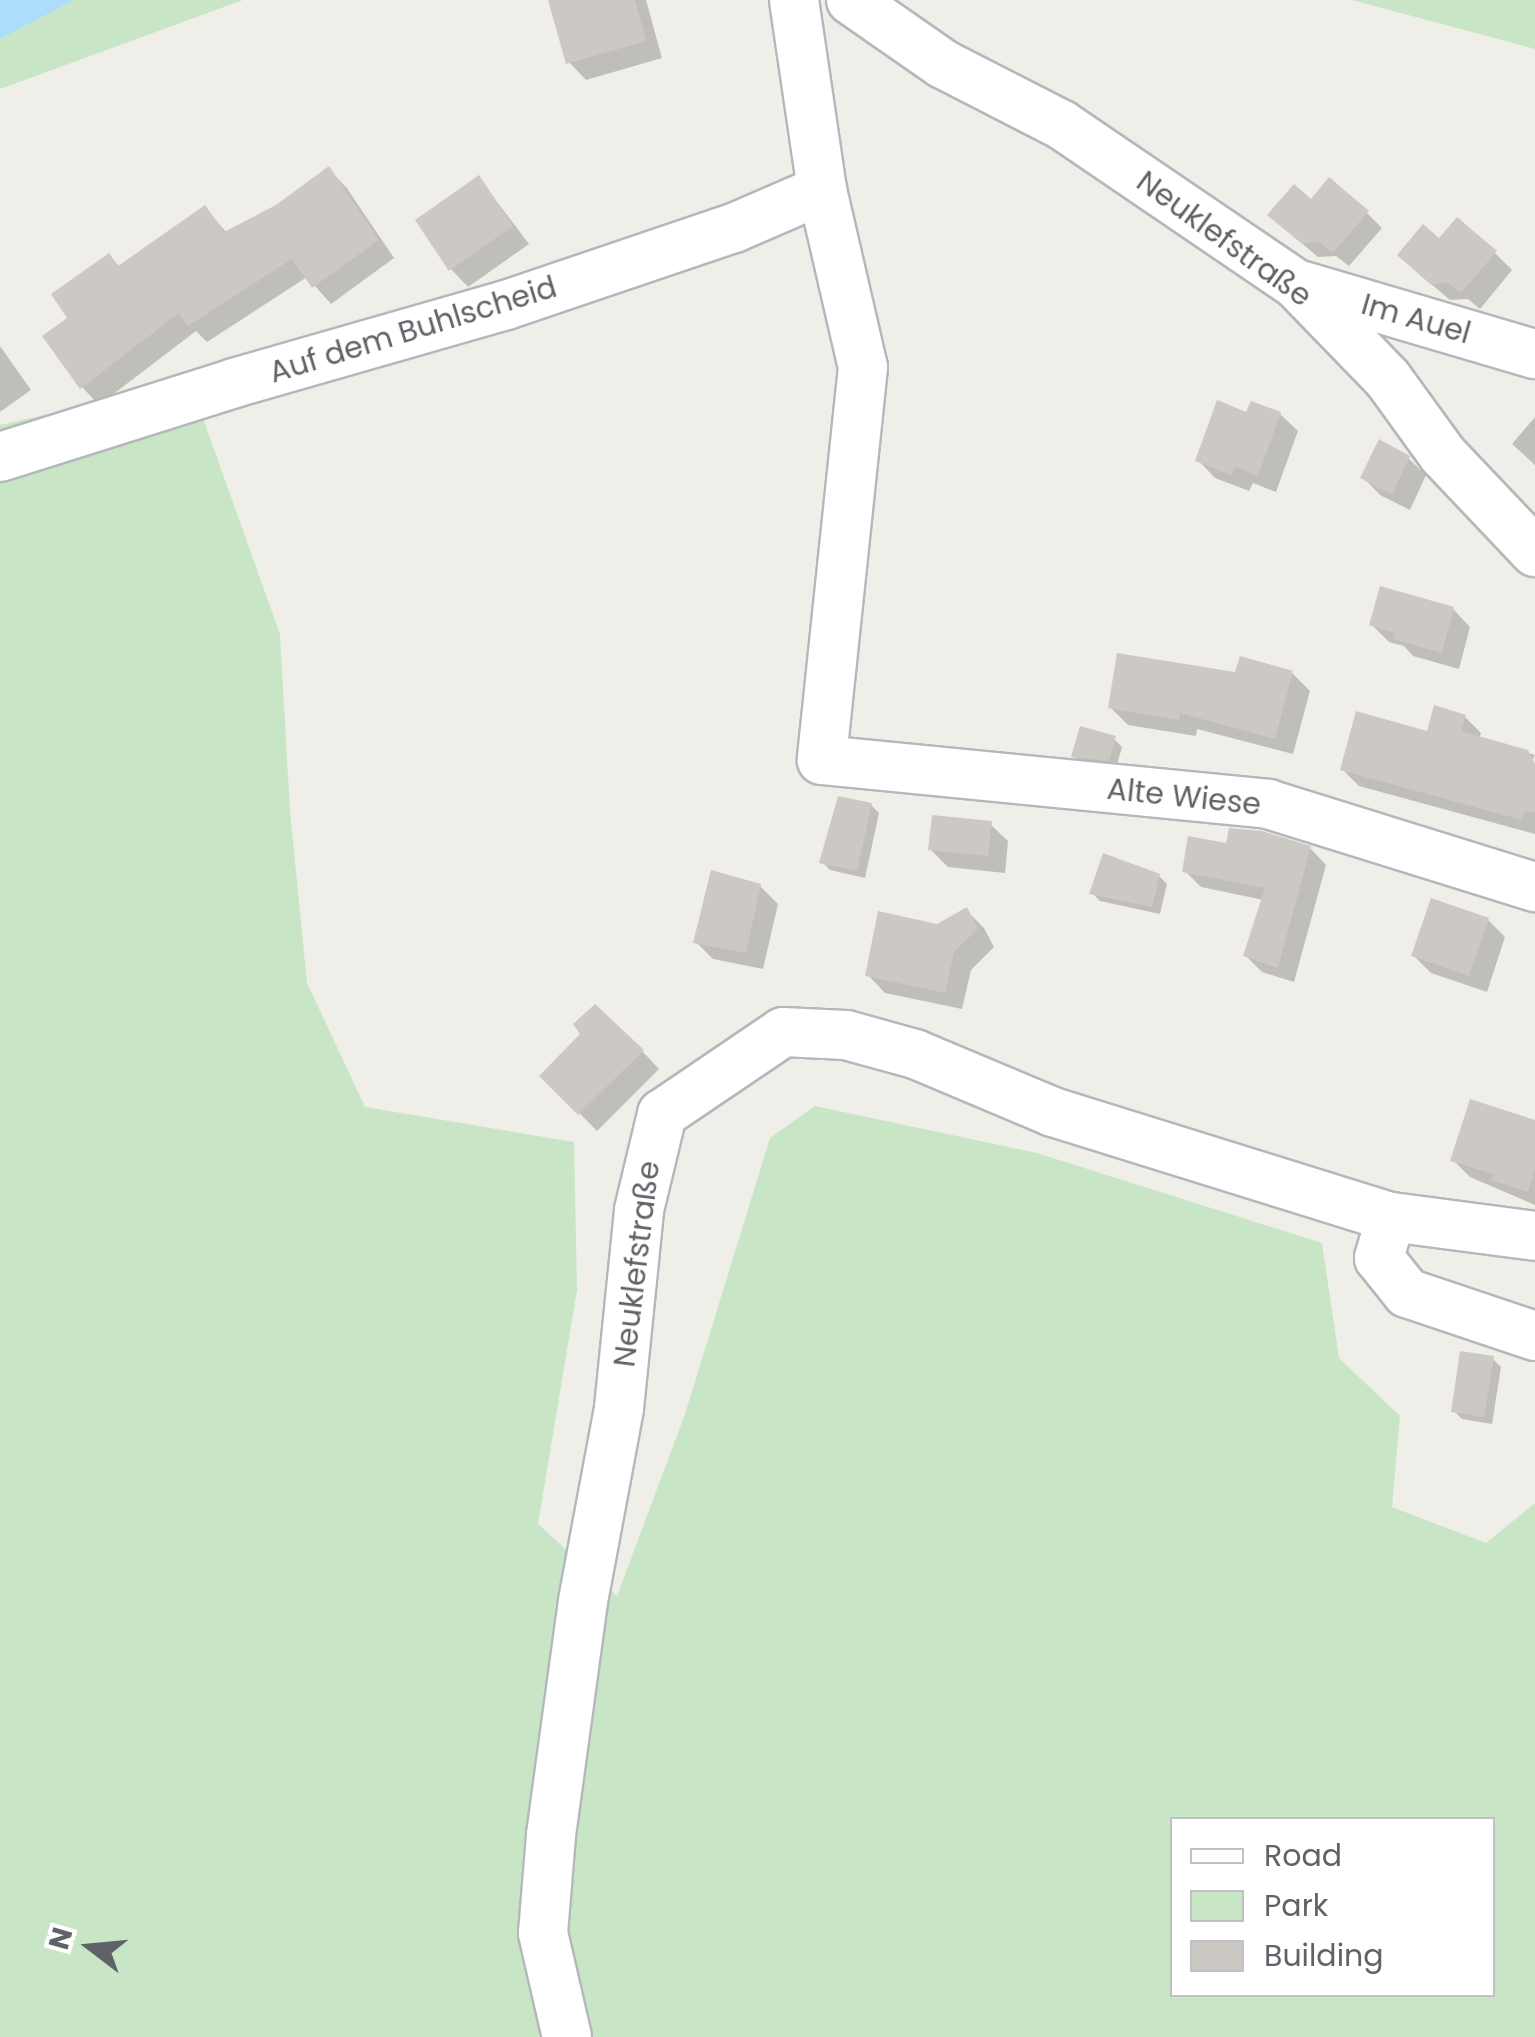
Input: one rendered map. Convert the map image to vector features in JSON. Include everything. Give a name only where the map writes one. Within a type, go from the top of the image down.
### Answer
[{"type":"street","points":[[794,0],[822,190]]},
{"type":"street","name":"Neuklefstraße","points":[[851,0],[943,64],[1062,126],[1296,284],[1388,378],[1443,455],[1535,552]]},
{"type":"street","name":"Auf dem Buhlscheid","points":[[0,457],[234,383],[506,305],[734,228],[822,190]]},
{"type":"street","name":"Alte Wiese","points":[[822,190],[863,367],[822,760],[1268,804],[1535,887]]},
{"type":"street","name":"Im Auel","points":[[1296,284],[1535,354]]},
{"type":"street","name":"Neuklefstraße","points":[[567,2037],[543,1932],[551,1836],[584,1602],[620,1408],[639,1210],[662,1114],[783,1032],[846,1035],[915,1054],[1053,1112],[1392,1217],[1535,1236]]},
{"type":"street","points":[[1392,1217],[1379,1258],[1406,1292],[1535,1336]]},
{"type":"green space","points":[[0,0],[243,0],[0,89]]},
{"type":"green space","points":[[1352,0],[1535,0],[1535,49]]},
{"type":"green space","points":[[190,382],[280,634],[290,811],[307,983],[365,1107],[574,1142],[577,1290],[538,1524],[617,1596],[685,1414],[770,1138],[815,1106],[1037,1153],[1322,1243],[1339,1358],[1400,1416],[1392,1507],[1486,1543],[1535,1503],[1535,2037],[0,2037],[0,425]]},
{"type":"water","points":[[0,0],[74,0],[0,39]]},
{"type":"building","points":[[548,0],[635,0],[646,41],[566,64]]},
{"type":"building","points":[[329,166],[379,240],[312,288],[292,259],[188,326],[179,313],[80,389],[42,336],[67,318],[51,294],[109,253],[118,266],[205,205],[224,232],[276,205]]},
{"type":"building","points":[[479,175],[513,226],[449,271],[415,220]]},
{"type":"building","points":[[1329,177],[1369,211],[1333,253],[1319,242],[1301,243],[1267,215],[1294,184],[1311,199]]},
{"type":"building","points":[[1457,217],[1497,251],[1461,293],[1448,283],[1430,284],[1397,255],[1423,224],[1439,238]]},
{"type":"building","points":[[1217,400],[1246,412],[1251,401],[1281,412],[1258,476],[1235,467],[1231,475],[1195,461]]},
{"type":"building","points":[[1379,439],[1410,456],[1392,495],[1360,478]]},
{"type":"building","points":[[1380,586],[1454,607],[1442,653],[1393,639],[1395,633],[1369,625]]},
{"type":"building","points":[[1117,653],[1235,672],[1240,656],[1293,671],[1275,739],[1180,713],[1179,720],[1108,708]]},
{"type":"building","points":[[1434,705],[1466,715],[1461,731],[1528,750],[1535,764],[1535,813],[1525,811],[1522,820],[1340,770],[1356,711],[1427,731]]},
{"type":"building","points":[[1080,726],[1116,736],[1109,761],[1071,757]]},
{"type":"building","points":[[838,796],[872,803],[857,871],[819,863]]},
{"type":"building","points":[[932,815],[992,821],[988,856],[928,850]]},
{"type":"building","points":[[1229,828],[1262,831],[1311,846],[1278,968],[1243,956],[1265,888],[1182,872],[1188,836],[1226,843]]},
{"type":"building","points":[[1103,853],[1160,874],[1152,907],[1089,894]]},
{"type":"building","points":[[711,870],[761,884],[746,953],[693,943]]},
{"type":"building","points":[[1431,898],[1489,918],[1469,976],[1411,956]]},
{"type":"building","points":[[967,907],[978,929],[954,952],[945,993],[865,976],[878,911],[937,924]]},
{"type":"building","points":[[595,1004],[644,1050],[578,1115],[539,1076],[580,1034],[573,1024]]},
{"type":"building","points":[[1470,1099],[1535,1120],[1535,1169],[1528,1192],[1491,1180],[1493,1174],[1450,1161]]},
{"type":"building","points":[[1460,1351],[1494,1356],[1484,1417],[1451,1412]]}]
